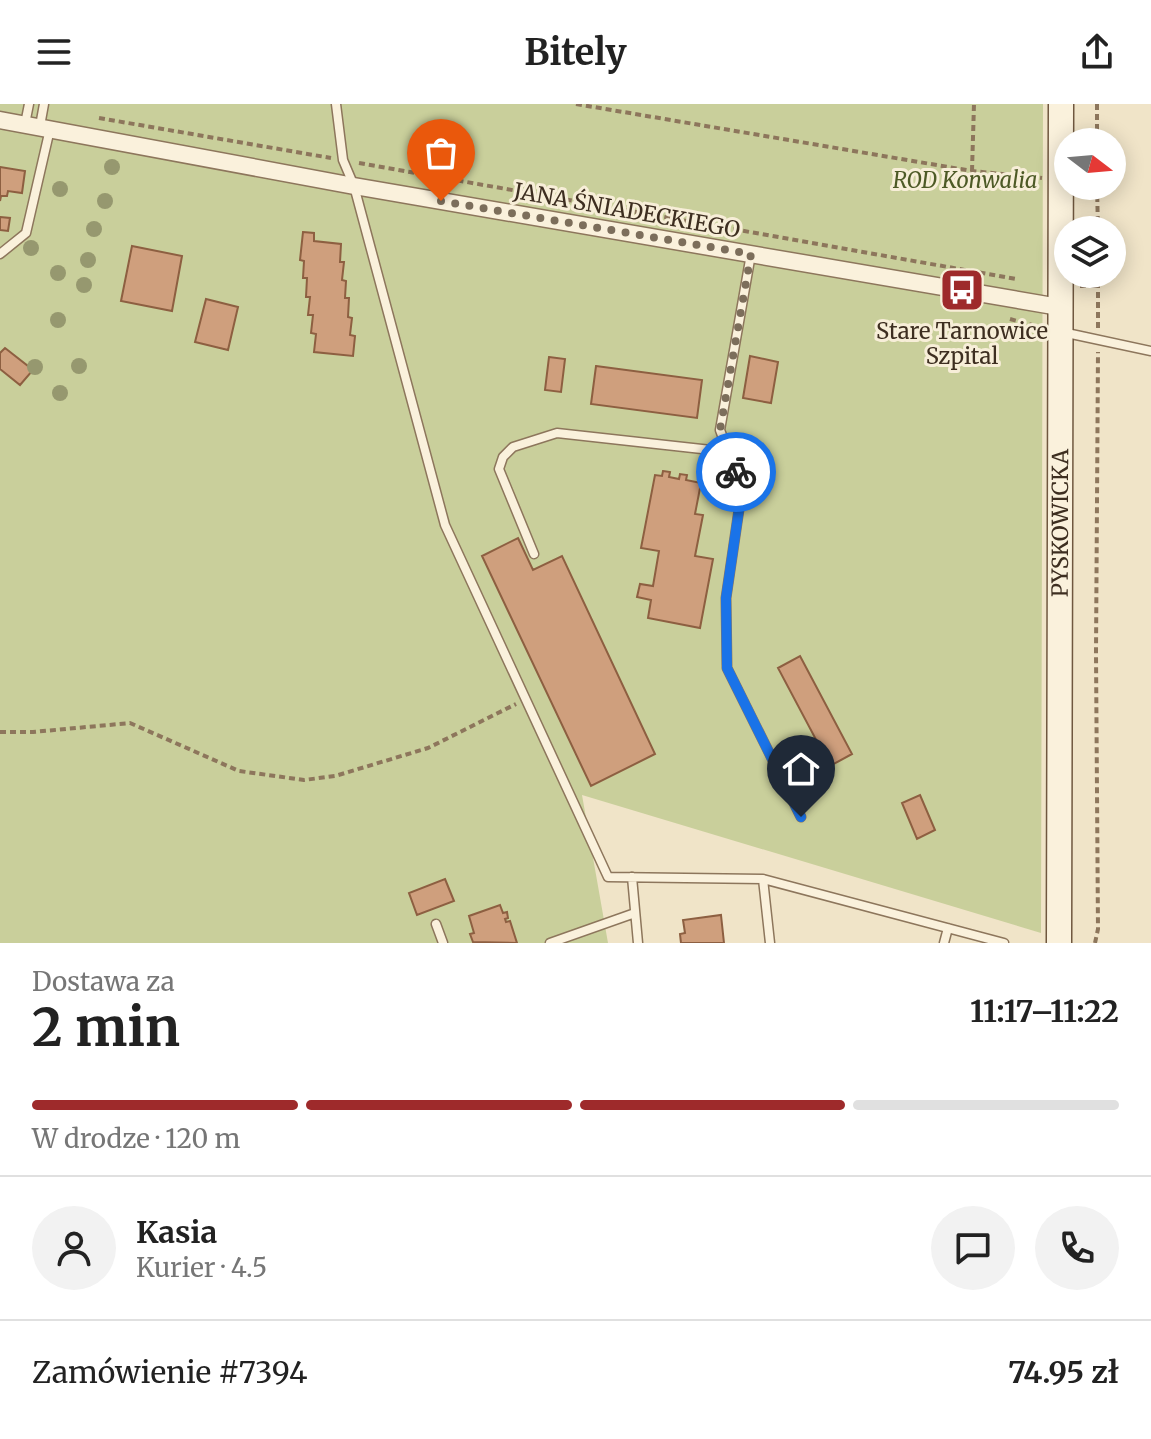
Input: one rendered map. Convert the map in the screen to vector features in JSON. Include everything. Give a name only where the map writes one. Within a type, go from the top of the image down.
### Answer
[{"type":"street","name":"PYSKOWICKA","points":[[1061,104],[1061,128]]},
{"type":"street","name":"JANA ŚNIADECKIEGO","points":[[0,120],[354,186],[751,254],[1053,324]]},
{"type":"street","name":"PYSKOWICKA","points":[[1059,200],[1053,324],[1059,943]]},
{"type":"lane","points":[[29,104],[39,126]]},
{"type":"lane","points":[[0,254],[26,233],[44,104]]},
{"type":"lane","points":[[336,104],[343,160],[354,186],[445,525],[608,877],[763,879],[1004,943]]},
{"type":"lane","points":[[751,254],[720,430],[742,489],[726,598],[727,668],[801,817]]},
{"type":"lane","points":[[1053,324],[1098,340],[1151,351]]},
{"type":"lane","points":[[534,554],[499,469],[503,457],[513,447],[557,433],[729,452]]},
{"type":"lane","points":[[632,877],[638,943]]},
{"type":"lane","points":[[763,879],[770,943]]},
{"type":"lane","points":[[550,943],[635,913]]},
{"type":"lane","points":[[436,924],[443,943]]},
{"type":"lane","points":[[944,943],[948,928]]},
{"type":"path","points":[[576,104],[972,171],[1054,178]]},
{"type":"path","points":[[972,171],[974,104]]},
{"type":"path","points":[[1097,104],[1097,128]]},
{"type":"path","points":[[91,117],[1029,282]]},
{"type":"path","points":[[1095,943],[1098,929],[1098,288]]},
{"type":"path","points":[[1008,308],[1005,318],[1032,325],[1053,324]]},
{"type":"path","points":[[0,732],[130,723],[239,771],[304,780],[335,776],[428,748],[526,700]]},
{"type":"green space","name":"ROD Konwalia","points":[[0,104],[1043,104],[1041,933],[582,795],[608,943],[0,943]]},
{"type":"building","points":[[0,167],[25,171],[22,193],[8,191],[0,201]]},
{"type":"building","points":[[0,217],[10,218],[8,231],[0,230]]},
{"type":"building","points":[[303,232],[314,233],[314,241],[341,244],[340,262],[344,262],[342,280],[346,281],[345,298],[349,298],[348,317],[352,318],[350,335],[355,336],[353,356],[314,352],[316,334],[311,333],[313,315],[308,315],[310,297],[306,297],[307,278],[303,278],[304,261],[300,260]]},
{"type":"building","points":[[132,246],[182,256],[172,311],[121,301]]},
{"type":"building","points":[[206,299],[238,307],[228,350],[195,342]]},
{"type":"building","points":[[5,348],[33,370],[20,385],[0,369],[0,353]]},
{"type":"building","points":[[750,356],[778,362],[771,403],[743,398]]},
{"type":"building","points":[[549,357],[565,359],[561,392],[545,390]]},
{"type":"building","points":[[596,366],[702,380],[697,418],[591,404]]},
{"type":"building","points":[[663,471],[670,472],[669,477],[679,479],[680,474],[687,475],[686,480],[701,483],[695,514],[703,515],[695,556],[713,559],[700,628],[648,618],[651,600],[637,597],[640,584],[653,586],[659,551],[641,548],[655,475],[662,476]]},
{"type":"building","points":[[518,538],[533,570],[562,556],[655,754],[591,786],[482,556]]},
{"type":"building","points":[[800,656],[852,754],[830,766],[778,668]]},
{"type":"building","points":[[920,795],[935,830],[917,839],[902,803]]},
{"type":"building","points":[[445,879],[454,901],[417,915],[409,893]]},
{"type":"building","points":[[500,905],[503,913],[507,912],[508,918],[505,919],[506,922],[510,921],[517,943],[473,942],[469,916]]},
{"type":"building","points":[[721,915],[724,943],[681,943],[680,934],[685,933],[683,920]]},
{"type":"way so far","points":[[441,201],[751,254],[720,430],[736,472]]},
{"type":"place","name":"Stare Tarnowice Szpital","points":[[962,290]]},
{"type":"route","points":[[736,472],[742,489],[726,598],[727,668],[801,817]]}]
